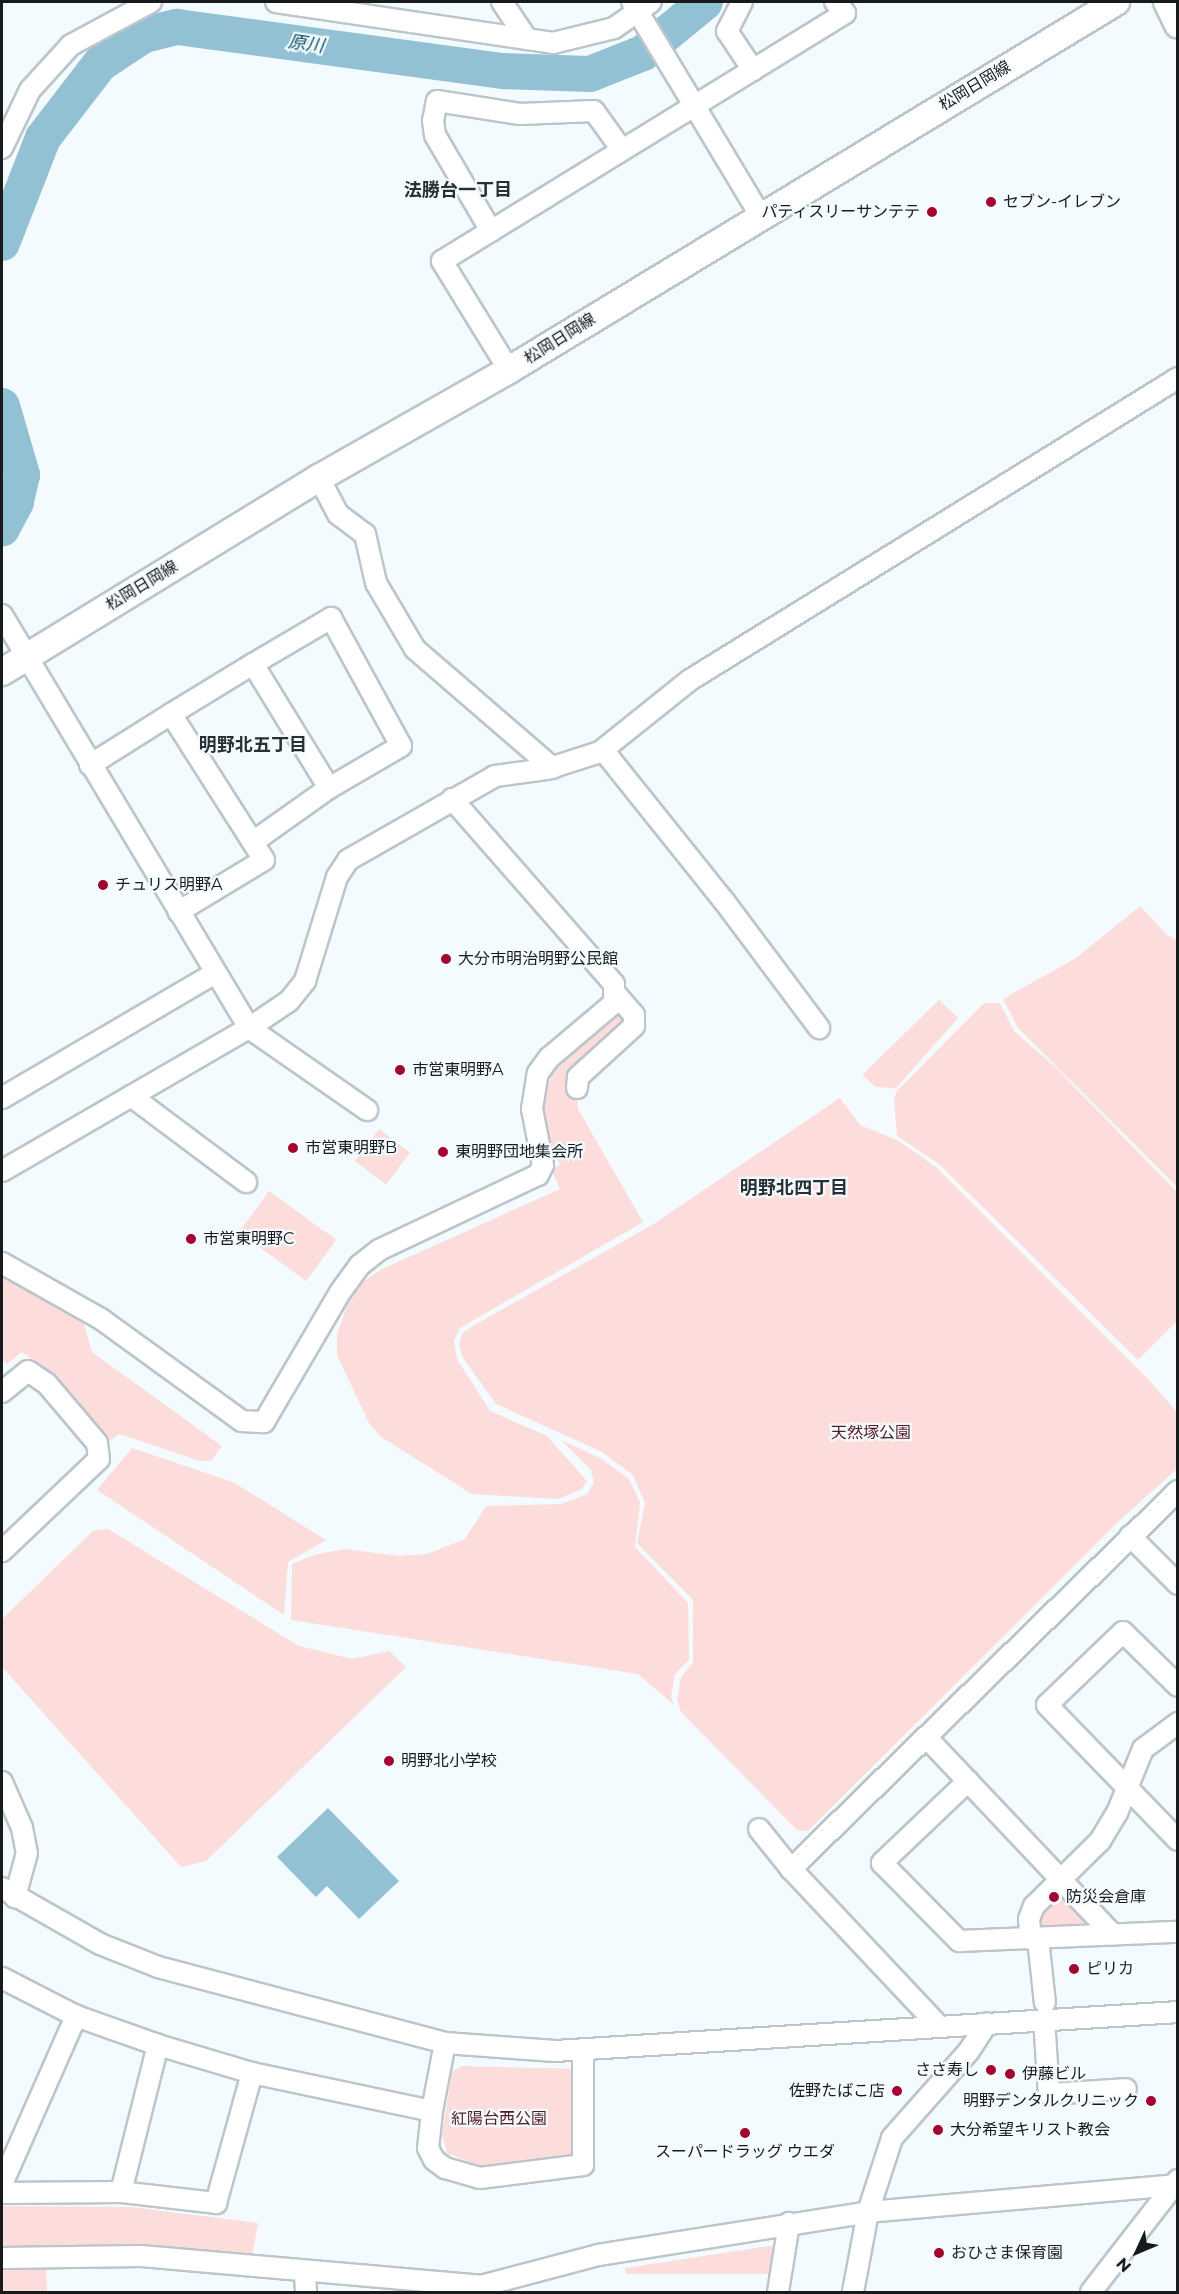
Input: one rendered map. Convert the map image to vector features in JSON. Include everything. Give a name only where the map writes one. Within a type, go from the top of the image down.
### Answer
[{"type":"main road","name":"松岡日岡線","points":[[2,672],[319,478],[509,370],[760,215],[1116,2]]},
{"type":"main road","points":[[1167,2],[1178,25]]},
{"type":"street","points":[[2,148],[30,90],[71,45],[151,2]]},
{"type":"street","points":[[276,2],[379,10],[553,43],[584,38],[614,28],[640,5],[648,29],[760,215]]},
{"type":"street","points":[[502,2],[527,39]]},
{"type":"street","points":[[742,2],[727,31],[753,70]]},
{"type":"street","points":[[509,370],[442,261],[845,14],[835,2]]},
{"type":"street","points":[[491,231],[435,135],[433,121],[437,101],[520,114],[594,111],[622,150]]},
{"type":"street","points":[[2,1171],[249,1028],[289,1001],[305,981],[337,877],[348,860],[495,776],[553,768],[603,750],[690,680],[1178,378]]},
{"type":"street","points":[[319,478],[338,514],[365,534],[376,584],[415,649],[553,768]]},
{"type":"street","points":[[2,615],[249,1028],[368,1110]]},
{"type":"street","points":[[90,765],[331,618],[401,746],[329,788],[253,842]]},
{"type":"street","points":[[253,664],[329,788]]},
{"type":"street","points":[[171,714],[264,860],[178,912]]},
{"type":"street","points":[[603,750],[724,901],[819,1028]]},
{"type":"street","points":[[2,1263],[101,1318],[242,1421],[264,1422],[340,1291],[360,1265],[379,1250],[538,1175],[543,1165],[532,1109],[538,1072],[549,1058],[614,1003],[614,984],[452,799]]},
{"type":"street","points":[[2,1098],[215,973]]},
{"type":"street","points":[[578,1088],[578,1077],[634,1026],[634,1016],[614,992]]},
{"type":"street","points":[[131,1096],[246,1182]]},
{"type":"street","points":[[2,1392],[28,1371],[47,1384],[97,1443],[99,1459],[2,1551]]},
{"type":"street","points":[[790,1869],[1178,1491]]},
{"type":"street","points":[[1130,1536],[1178,1584]]},
{"type":"street","points":[[1178,1686],[1123,1632],[1047,1705],[1178,1840]]},
{"type":"street","points":[[1126,2089],[1049,2094],[1044,2011],[1029,1919],[1034,1906],[1109,1828],[1143,1749],[1178,1723]]},
{"type":"street","points":[[926,1737],[1113,1935]]},
{"type":"street","points":[[968,1780],[882,1863],[959,1941],[1178,1932]]},
{"type":"street","points":[[2,1782],[22,1828],[27,1853],[8,1893],[100,1944],[158,1967],[445,2043],[583,2049],[987,2023],[1044,2011],[1178,2012]]},
{"type":"street","points":[[759,1829],[790,1869],[938,2025]]},
{"type":"street","points":[[2,1978],[76,2016],[158,2045],[252,2073],[432,2111]]},
{"type":"street","points":[[2,2184],[76,2016]]},
{"type":"street","points":[[853,2292],[868,2212],[892,2138],[969,2051],[987,2023]]},
{"type":"street","points":[[445,2043],[432,2111],[428,2148],[434,2160],[445,2168],[480,2178],[583,2165],[583,2049]]},
{"type":"street","points":[[121,2192],[158,2045]]},
{"type":"street","points":[[2,2193],[121,2192],[216,2203],[252,2073]]},
{"type":"street","points":[[2,2258],[141,2256],[306,2283],[481,2286],[598,2255],[789,2223],[868,2212],[1176,2182]]},
{"type":"street","points":[[1091,2292],[1176,2182]]},
{"type":"street","points":[[778,2292],[789,2223]]},
{"type":"green space","points":[[1140,906],[1167,935],[1177,940],[1177,1187],[1018,1028],[1003,999],[1076,958]]},
{"type":"green space","points":[[939,1000],[958,1018],[896,1088],[876,1087],[862,1075]]},
{"type":"green space","points":[[984,1003],[1000,1003],[1014,1031],[1053,1065],[1177,1192],[1177,1321],[1138,1360],[939,1164],[897,1136],[894,1098],[897,1091]]},
{"type":"green space","points":[[624,1012],[632,1024],[575,1077],[578,1109],[643,1222],[460,1328],[454,1340],[457,1359],[490,1411],[547,1436],[587,1481],[582,1489],[558,1499],[472,1494],[381,1437],[369,1423],[337,1355],[337,1335],[346,1308],[361,1283],[382,1269],[560,1189],[551,1169],[560,1165],[538,1110],[557,1062]]},
{"type":"green space","name":"天然塚公園","points":[[840,1098],[860,1125],[897,1140],[936,1167],[1151,1382],[1177,1412],[1177,1469],[1120,1520],[808,1831],[797,1830],[681,1712],[677,1700],[681,1677],[693,1663],[693,1600],[637,1543],[645,1503],[633,1475],[602,1452],[496,1404],[463,1358],[459,1346],[462,1334],[471,1327],[652,1225]]},
{"type":"green space","points":[[379,1129],[410,1152],[386,1184],[355,1161]]},
{"type":"green space","points":[[269,1191],[336,1240],[306,1281],[239,1232]]},
{"type":"green space","points":[[2,1277],[84,1324],[92,1352],[222,1446],[211,1461],[200,1461],[120,1434],[108,1442],[54,1377],[22,1352],[7,1364],[2,1359]]},
{"type":"green space","points":[[561,1440],[600,1458],[629,1479],[640,1503],[635,1547],[688,1603],[689,1660],[675,1674],[671,1697],[674,1705],[638,1674],[291,1620],[292,1564],[314,1555],[345,1549],[399,1556],[427,1554],[465,1539],[486,1506],[561,1504],[587,1494],[594,1483],[591,1470]]},
{"type":"green space","points":[[132,1448],[233,1482],[326,1540],[288,1562],[284,1615],[97,1490]]},
{"type":"green space","points":[[108,1529],[299,1646],[352,1659],[389,1651],[406,1667],[206,1861],[181,1867],[2,1667],[2,1619],[93,1531]]},
{"type":"green space","points":[[1059,1887],[1085,1913],[1082,1927],[1038,1928],[1038,1908]]},
{"type":"green space","name":"紅陽台西公園","points":[[462,2066],[577,2069],[573,2157],[485,2168],[447,2153],[442,2134],[452,2072]]},
{"type":"green space","points":[[2,2206],[130,2207],[258,2223],[252,2256],[146,2247],[2,2251]]},
{"type":"green space","points":[[776,2245],[769,2274],[626,2274],[625,2268]]},
{"type":"green space","points":[[46,2263],[47,2292],[3,2292],[2,2265]]},
{"type":"water","points":[[328,1808],[399,1881],[359,1919],[327,1886],[316,1897],[277,1857]]},
{"type":"waterway","name":"原川","points":[[2,243],[43,138],[100,64],[144,35],[177,27],[504,71],[590,74],[643,53],[705,2]]},
{"type":"waterway","name":"原川","points":[[2,406],[22,475],[16,502],[2,528]]},
{"type":"place","name":"セブン-イレブン","points":[[991,202]]},
{"type":"place","name":"パティスリーサンテテ","points":[[932,212]]},
{"type":"place","name":"チュリス明野A","points":[[103,885]]},
{"type":"place","name":"大分市明治明野公民館","points":[[446,959]]},
{"type":"place","name":"市営東明野A","points":[[400,1070]]},
{"type":"place","name":"市営東明野B","points":[[293,1148]]},
{"type":"place","name":"東明野団地集会所","points":[[443,1152]]},
{"type":"place","name":"市営東明野C","points":[[191,1239]]},
{"type":"place","name":"明野北小学校","points":[[389,1761]]},
{"type":"place","name":"防災会倉庫","points":[[1054,1897]]},
{"type":"place","name":"ピリカ","points":[[1074,1969]]},
{"type":"place","name":"ささ寿し","points":[[991,2070]]},
{"type":"place","name":"伊藤ビル","points":[[1010,2074]]},
{"type":"place","name":"佐野たばこ店","points":[[897,2091]]},
{"type":"place","name":"明野デンタルクリニック","points":[[1151,2101]]},
{"type":"place","name":"大分希望キリスト教会","points":[[938,2130]]},
{"type":"place","name":"スーパードラッグ ウエダ","points":[[745,2133]]},
{"type":"place","name":"おひさま保育園","points":[[939,2253]]},
{"type":"district","name":"法勝台一丁目","points":[[458,190]]},
{"type":"district","name":"明野北五丁目","points":[[253,745]]},
{"type":"district","name":"明野北四丁目","points":[[794,1188]]}]
